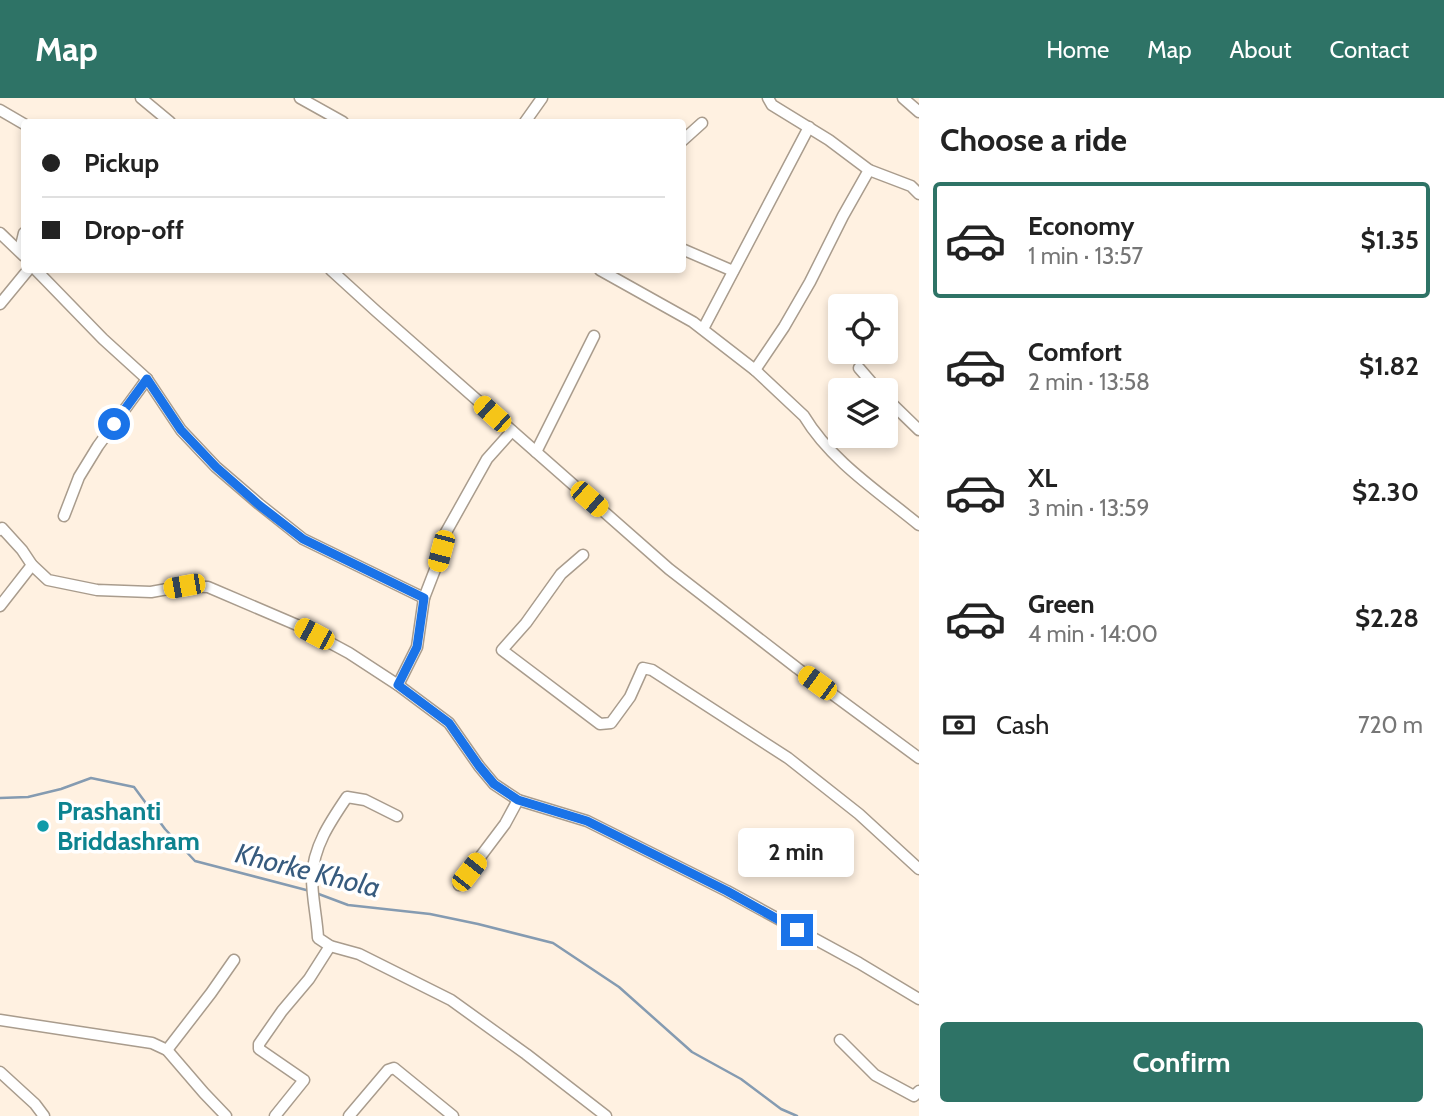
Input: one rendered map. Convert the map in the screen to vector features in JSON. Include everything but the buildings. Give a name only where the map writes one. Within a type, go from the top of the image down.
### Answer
[{"type":"street","points":[[141,98],[166,119]]},
{"type":"street","points":[[300,98],[338,119]]},
{"type":"street","points":[[527,119],[542,98]]},
{"type":"street","points":[[768,98],[772,104],[869,170],[911,186],[919,194]]},
{"type":"street","points":[[903,98],[919,112]]},
{"type":"street","points":[[0,110],[21,122]]},
{"type":"street","points":[[686,137],[702,123]]},
{"type":"street","points":[[703,329],[809,127]]},
{"type":"street","points":[[755,370],[810,282],[869,170]]},
{"type":"street","points":[[0,233],[21,252]]},
{"type":"street","points":[[686,251],[733,271]]},
{"type":"street","points":[[0,304],[26,273]]},
{"type":"street","points":[[39,273],[103,339],[147,379],[181,430],[216,467],[259,505],[303,539],[424,598]]},
{"type":"street","points":[[334,273],[669,569],[919,758]]},
{"type":"street","points":[[606,273],[640,290],[703,329],[755,370],[804,416],[838,458],[919,525]]},
{"type":"street","points":[[536,452],[594,336]]},
{"type":"street","points":[[859,368],[868,378]]},
{"type":"street","points":[[64,516],[79,477],[147,379]]},
{"type":"street","points":[[898,410],[919,430]]},
{"type":"street","points":[[398,685],[417,647],[424,598],[446,534],[487,459],[512,431]]},
{"type":"street","points":[[1,528],[48,580],[97,590],[152,592],[184,586],[208,587],[297,625],[349,653],[449,723],[494,784],[518,800],[587,821],[727,891],[919,999]]},
{"type":"street","points":[[583,555],[561,573],[526,623],[502,650],[600,724],[611,723],[629,697],[643,668],[652,670],[788,758],[859,814],[919,869]]},
{"type":"street","points":[[0,606],[32,565]]},
{"type":"street","points":[[397,816],[365,800],[346,797],[327,826],[316,852],[312,875],[318,938],[330,946],[359,954],[451,1000],[606,1116]]},
{"type":"street","points":[[459,885],[505,824],[518,800]]},
{"type":"street","points":[[275,1116],[304,1080],[259,1049],[259,1044],[309,979],[330,946]]},
{"type":"street","points":[[167,1050],[234,960]]},
{"type":"street","points":[[0,1020],[152,1042],[167,1050],[226,1116]]},
{"type":"street","points":[[840,1040],[876,1075],[914,1096],[919,1091]]},
{"type":"street","points":[[349,1116],[387,1070],[394,1068],[452,1115]]},
{"type":"street","points":[[2,1078],[35,1104],[44,1116]]},
{"type":"waterway","name":"Khorke Khola","points":[[0,798],[28,797],[91,778],[134,787],[165,829],[195,861],[310,891]]},
{"type":"waterway","name":"Khorke Khola","points":[[316,893],[348,905],[430,914],[553,943],[619,987],[692,1052],[741,1079],[781,1109],[797,1116]]},
{"type":"place","name":"Prashanti Briddashram","points":[[43,826]]},
{"type":"route","points":[[114,424],[147,379],[181,430],[216,467],[259,505],[303,539],[424,598],[417,647],[398,685],[449,723],[494,784],[518,800],[587,821],[727,891],[797,930]]}]
